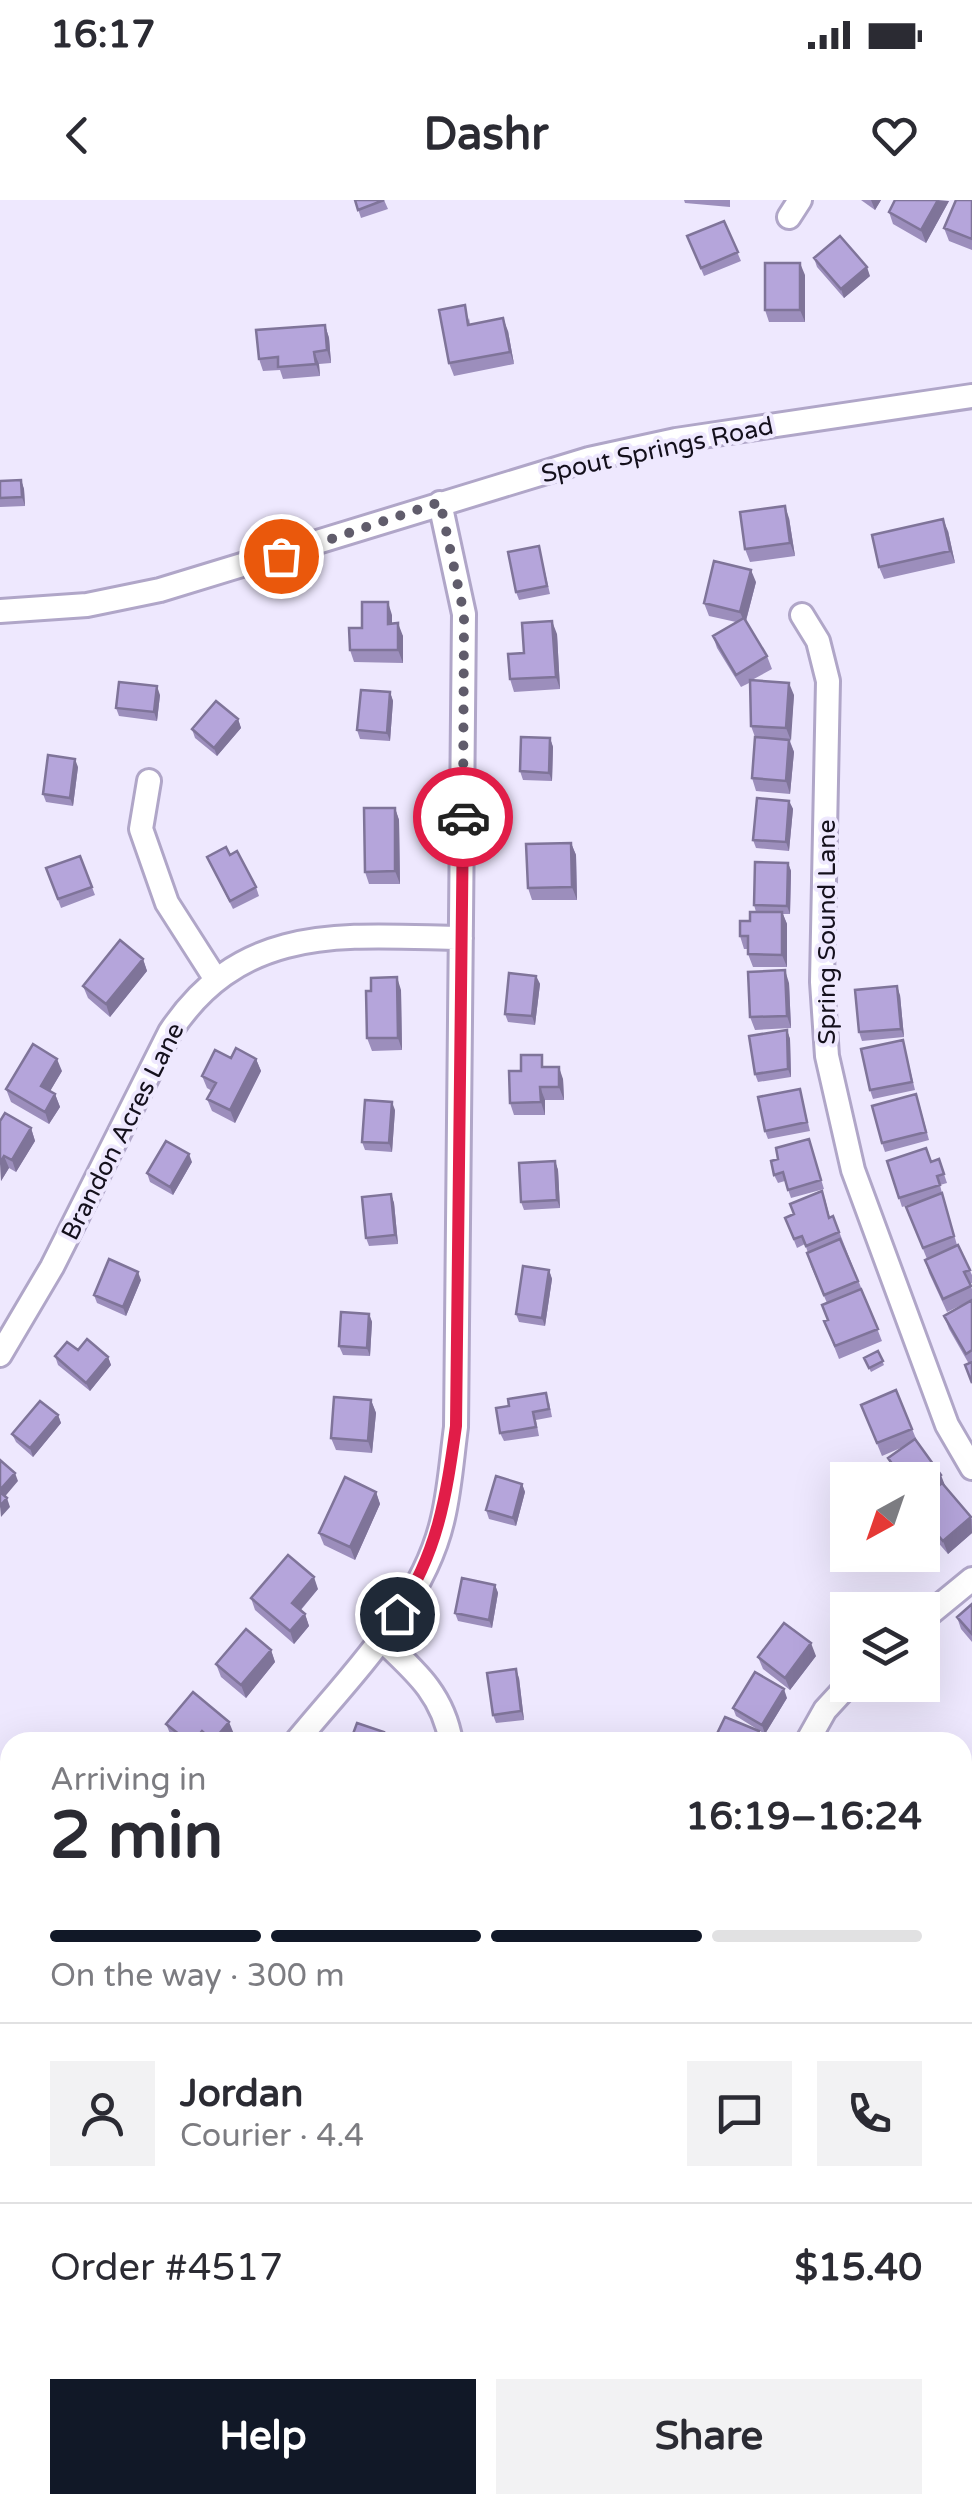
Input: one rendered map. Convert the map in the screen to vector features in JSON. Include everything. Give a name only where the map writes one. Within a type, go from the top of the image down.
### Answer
[{"type":"street","name":"Spout Springs Road","points":[[0,611],[87,605],[160,590],[281,556],[440,502],[590,458],[676,440],[972,396]]},
{"type":"street","points":[[304,1732],[414,1589],[442,1521],[456,1426],[464,614],[440,502]]},
{"type":"street","name":"Spring Sound Lane","points":[[802,615],[818,641],[828,681],[822,982],[827,1056],[853,1170],[946,1425],[972,1468]]},
{"type":"street","points":[[149,781],[141,829],[167,903],[215,978]]},
{"type":"street","name":"Brandon Acres Lane","points":[[0,1355],[52,1266],[170,1032],[191,1000],[215,978],[250,956],[335,936],[461,938]]},
{"type":"street","points":[[940,1605],[972,1578]]},
{"type":"street","points":[[380,1638],[429,1684],[447,1714],[450,1732]]},
{"type":"street","points":[[813,1732],[832,1702]]},
{"type":"building","points":[[355,200],[384,200],[358,210]]},
{"type":"building","points":[[895,200],[938,200],[921,230],[889,212]]},
{"type":"building","points":[[956,200],[972,200],[972,239],[944,228]]},
{"type":"building","points":[[724,221],[738,252],[701,268],[687,236]]},
{"type":"building","points":[[840,236],[867,267],[841,289],[814,258]]},
{"type":"building","points":[[765,263],[800,263],[800,310],[765,310]]},
{"type":"building","points":[[465,305],[468,325],[503,318],[510,352],[449,363],[439,310]]},
{"type":"building","points":[[325,325],[327,350],[314,352],[316,364],[278,367],[278,357],[259,359],[256,330]]},
{"type":"building","points":[[21,480],[22,497],[0,498],[0,481]]},
{"type":"building","points":[[785,506],[790,543],[745,549],[740,512]]},
{"type":"building","points":[[943,519],[950,551],[879,567],[872,535]]},
{"type":"building","points":[[539,546],[547,586],[516,592],[508,552]]},
{"type":"building","points":[[714,561],[751,570],[740,612],[704,603]]},
{"type":"building","points":[[362,602],[388,602],[388,624],[398,623],[398,650],[350,650],[349,628],[362,628]]},
{"type":"building","points":[[744,618],[767,656],[736,675],[713,636]]},
{"type":"building","points":[[552,621],[556,677],[510,679],[508,654],[524,653],[522,623]]},
{"type":"building","points":[[750,680],[789,683],[786,728],[751,726]]},
{"type":"building","points":[[119,682],[157,686],[154,712],[116,708]]},
{"type":"building","points":[[361,690],[390,692],[387,733],[357,730]]},
{"type":"building","points":[[216,701],[238,719],[214,748],[192,729]]},
{"type":"building","points":[[521,737],[550,738],[549,773],[520,771]]},
{"type":"building","points":[[755,737],[789,740],[786,781],[752,778]]},
{"type":"building","points":[[48,755],[75,759],[70,798],[43,794]]},
{"type":"building","points":[[757,798],[789,801],[786,842],[753,840]]},
{"type":"building","points":[[364,808],[395,808],[395,871],[365,872]]},
{"type":"building","points":[[571,843],[572,887],[528,888],[526,844]]},
{"type":"building","points":[[226,847],[230,855],[237,851],[256,887],[230,901],[207,857]]},
{"type":"building","points":[[80,856],[92,887],[58,899],[46,868]]},
{"type":"building","points":[[755,862],[788,863],[787,906],[754,905]]},
{"type":"building","points":[[750,912],[782,912],[782,955],[748,954],[748,936],[740,936],[740,921],[750,921]]},
{"type":"building","points":[[120,940],[143,959],[106,1004],[83,986]]},
{"type":"building","points":[[785,970],[787,1016],[750,1017],[748,972]]},
{"type":"building","points":[[509,973],[536,976],[532,1016],[505,1014]]},
{"type":"building","points":[[397,977],[398,1038],[367,1038],[366,991],[371,991],[371,978]]},
{"type":"building","points":[[897,986],[901,1029],[859,1032],[855,990]]},
{"type":"building","points":[[787,1030],[788,1069],[755,1074],[749,1036]]},
{"type":"building","points":[[903,1040],[912,1082],[870,1090],[861,1049]]},
{"type":"building","points":[[33,1044],[57,1059],[41,1086],[55,1094],[45,1112],[6,1089]]},
{"type":"building","points":[[236,1048],[256,1059],[230,1110],[207,1099],[216,1083],[202,1076],[215,1050],[231,1058]]},
{"type":"building","points":[[521,1055],[542,1055],[542,1067],[559,1067],[559,1087],[540,1087],[541,1102],[510,1103],[509,1071],[521,1071]]},
{"type":"building","points":[[800,1089],[807,1122],[765,1131],[758,1097]]},
{"type":"building","points":[[916,1094],[926,1132],[882,1143],[872,1106]]},
{"type":"building","points":[[365,1100],[392,1102],[389,1143],[362,1142]]},
{"type":"building","points":[[5,1113],[31,1128],[12,1160],[4,1156],[0,1163],[0,1121]]},
{"type":"building","points":[[809,1139],[821,1180],[788,1190],[783,1172],[774,1175],[771,1161],[778,1159],[776,1148]]},
{"type":"building","points":[[166,1141],[189,1154],[170,1187],[147,1173]]},
{"type":"building","points":[[926,1148],[931,1162],[939,1159],[944,1174],[937,1176],[940,1185],[899,1198],[887,1161]]},
{"type":"building","points":[[555,1161],[557,1200],[521,1202],[519,1163]]},
{"type":"building","points":[[822,1191],[829,1218],[833,1216],[839,1232],[806,1246],[802,1236],[794,1239],[785,1218],[794,1214],[790,1204]]},
{"type":"building","points":[[942,1193],[954,1236],[923,1248],[906,1207]]},
{"type":"building","points":[[391,1194],[395,1235],[366,1238],[362,1197]]},
{"type":"building","points":[[840,1239],[858,1281],[824,1295],[807,1253]]},
{"type":"building","points":[[958,1245],[970,1270],[964,1272],[971,1286],[943,1299],[925,1260]]},
{"type":"building","points":[[109,1259],[138,1272],[123,1307],[94,1295]]},
{"type":"building","points":[[523,1266],[549,1270],[542,1318],[516,1314]]},
{"type":"building","points":[[861,1289],[878,1329],[835,1346],[822,1305]]},
{"type":"building","points":[[972,1300],[972,1350],[966,1354],[944,1316]]},
{"type":"building","points":[[341,1312],[369,1314],[367,1348],[339,1346]]},
{"type":"building","points":[[87,1339],[108,1357],[86,1383],[55,1356],[67,1342],[78,1350]]},
{"type":"building","points":[[878,1351],[883,1361],[869,1368],[864,1358]]},
{"type":"building","points":[[972,1362],[972,1383],[965,1365]]},
{"type":"building","points":[[896,1390],[912,1429],[877,1443],[861,1405]]},
{"type":"building","points":[[546,1393],[549,1409],[533,1412],[536,1427],[500,1433],[496,1408],[509,1406],[508,1399]]},
{"type":"building","points":[[334,1397],[371,1400],[368,1441],[331,1438]]},
{"type":"building","points":[[40,1401],[58,1415],[30,1448],[12,1434]]},
{"type":"building","points":[[915,1439],[932,1462],[891,1462],[888,1458]]},
{"type":"building","points":[[0,1460],[15,1473],[0,1490]]},
{"type":"building","points":[[496,1476],[522,1484],[513,1518],[486,1510]]},
{"type":"building","points":[[345,1477],[376,1492],[350,1547],[319,1533]]},
{"type":"building","points":[[940,1485],[971,1517],[943,1541],[940,1538]]},
{"type":"building","points":[[288,1555],[314,1577],[292,1603],[305,1614],[290,1631],[251,1598]]},
{"type":"building","points":[[462,1578],[495,1585],[489,1620],[455,1613]]},
{"type":"building","points":[[972,1604],[972,1634],[957,1617]]},
{"type":"building","points":[[784,1623],[811,1643],[785,1678],[758,1657]]},
{"type":"building","points":[[246,1629],[271,1650],[241,1685],[216,1664]]},
{"type":"building","points":[[516,1669],[521,1711],[493,1715],[487,1673]]},
{"type":"building","points":[[755,1672],[784,1689],[762,1725],[733,1708]]},
{"type":"building","points":[[193,1692],[229,1722],[221,1732],[176,1732],[166,1724]]},
{"type":"building","points":[[725,1717],[759,1731],[759,1732],[718,1732]]},
{"type":"building","points":[[357,1723],[384,1732],[354,1732]]},
{"type":"way so far","points":[[281,556],[440,502],[464,614],[463,817]]},
{"type":"route","points":[[397,1614],[414,1589],[442,1521],[456,1426],[463,817]]}]
